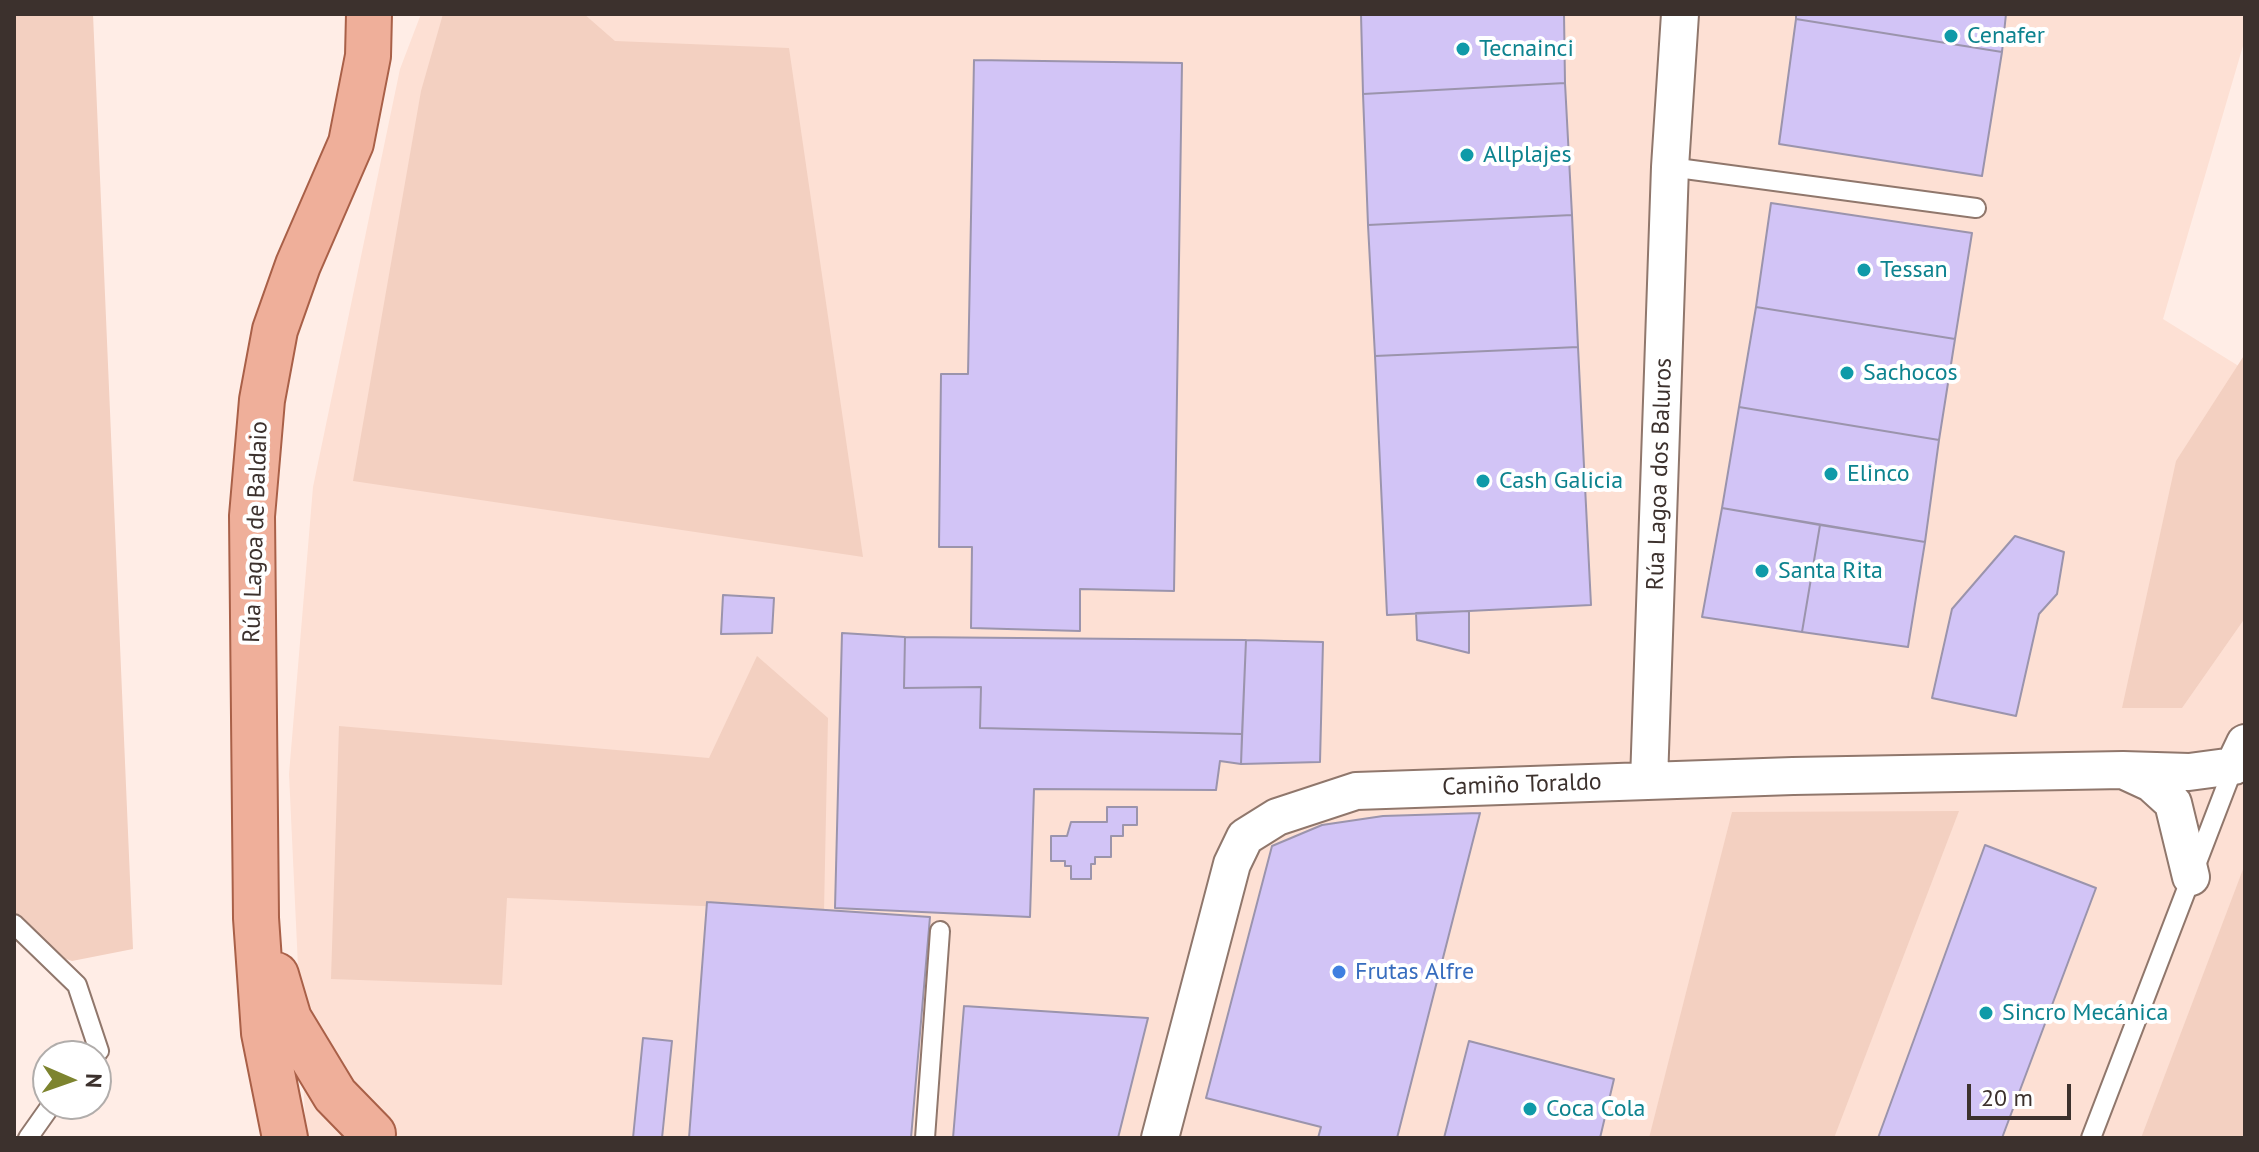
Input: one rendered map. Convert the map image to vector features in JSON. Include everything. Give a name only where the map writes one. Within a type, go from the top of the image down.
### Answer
[{"type":"main road","name":"Rúa Lagoa de Baldaio","points":[[258,875],[252,546],[262,400],[275,330],[298,265],[351,143],[368,56],[369,14]]},
{"type":"main road","points":[[258,875],[272,963],[289,1019],[335,1095],[367,1137]]},
{"type":"main road","points":[[258,875],[256,918],[264,1033],[285,1138]]},
{"type":"street","name":"Rúa Lagoa dos Baluros","points":[[1649,781],[1670,167],[1680,14]]},
{"type":"street","name":"Camiño Toraldo","points":[[1160,1138],[1232,864],[1245,837],[1277,817],[1356,791],[2123,770],[2189,772],[2240,754]]},
{"type":"street","points":[[2123,770],[2151,783],[2173,803],[2191,877]]},
{"type":"lane","points":[[1670,167],[1976,208]]},
{"type":"lane","points":[[2091,1138],[2240,754]]},
{"type":"lane","points":[[14,924],[77,985],[95,1040]]},
{"type":"lane","points":[[925,1138],[940,931]]},
{"type":"lane","points":[[28,1138],[41,1120]]},
{"type":"shaded area","points":[[14,14],[93,14],[133,949],[72,961],[14,941]]},
{"type":"shaded area","points":[[421,14],[2245,14],[2245,39],[2163,319],[2245,370],[2245,1138],[306,1138],[289,774],[313,487],[400,69]]},
{"type":"shaded area","points":[[443,14],[584,14],[615,41],[789,48],[863,557],[353,481],[421,91]]},
{"type":"shaded area","points":[[2245,354],[2245,618],[2182,708],[2122,708],[2176,461]]},
{"type":"shaded area","points":[[757,656],[828,718],[824,911],[507,898],[502,985],[331,979],[339,726],[709,758]]},
{"type":"shaded area","points":[[1959,811],[1834,1138],[1649,1138],[1732,812]]},
{"type":"shaded area","points":[[2245,864],[2245,1138],[2141,1138]]},
{"type":"building","name":"Tecnainci","points":[[1361,14],[1564,14],[1565,83],[1363,94]]},
{"type":"building","name":"Cenafer","points":[[1796,14],[2006,14],[2002,52],[1796,19]]},
{"type":"building","points":[[1796,19],[2002,52],[1982,176],[1779,144]]},
{"type":"building","points":[[974,60],[1182,63],[1174,591],[1080,589],[1080,631],[971,628],[972,547],[939,547],[941,374],[968,374]]},
{"type":"building","name":"Allplajes","points":[[1565,83],[1572,215],[1368,225],[1363,94]]},
{"type":"building","name":"Tessan","points":[[1771,203],[1972,233],[1955,339],[1756,307]]},
{"type":"building","points":[[1572,215],[1578,347],[1375,356],[1368,225]]},
{"type":"building","name":"Sachocos","points":[[1756,307],[1955,339],[1939,440],[1739,407]]},
{"type":"building","name":"Cash Galicia","points":[[1578,347],[1591,605],[1387,615],[1375,356]]},
{"type":"building","name":"Elinco","points":[[1739,407],[1939,440],[1925,542],[1722,508]]},
{"type":"building","name":"Santa Rita","points":[[1722,508],[1820,525],[1802,632],[1702,617]]},
{"type":"building","points":[[1820,525],[1925,542],[1908,647],[1802,632]]},
{"type":"building","points":[[2015,536],[2064,552],[2057,594],[2039,614],[2016,716],[1932,698],[1952,609]]},
{"type":"building","points":[[723,595],[774,598],[772,633],[721,634]]},
{"type":"building","points":[[1469,611],[1469,653],[1417,640],[1416,613]]},
{"type":"building","points":[[842,633],[905,637],[904,688],[981,687],[980,728],[1242,734],[1241,764],[1220,761],[1216,790],[1034,789],[1030,917],[835,908]]},
{"type":"building","points":[[905,637],[1246,640],[1242,734],[980,728],[981,687],[904,688]]},
{"type":"building","points":[[1246,640],[1323,642],[1320,762],[1241,764]]},
{"type":"building","points":[[1107,807],[1137,807],[1137,825],[1123,825],[1123,836],[1111,836],[1111,857],[1095,857],[1095,864],[1091,864],[1091,879],[1071,879],[1071,866],[1065,866],[1065,861],[1051,861],[1051,836],[1067,836],[1071,822],[1107,822]]},
{"type":"building","name":"Frutas Alfre","points":[[1480,813],[1397,1138],[1318,1138],[1321,1127],[1206,1098],[1272,846],[1322,825],[1383,816]]},
{"type":"building","name":"Sincro Mecánica","points":[[1985,845],[2096,888],[2002,1138],[1878,1138]]},
{"type":"building","points":[[707,902],[930,917],[911,1138],[689,1138]]},
{"type":"building","points":[[964,1006],[1148,1018],[1118,1138],[953,1138]]},
{"type":"building","points":[[643,1038],[672,1041],[662,1138],[633,1138]]},
{"type":"building","name":"Coca Cola","points":[[1469,1041],[1614,1079],[1600,1138],[1444,1138]]},
{"type":"place","name":"Cenafer","points":[[1951,36]]},
{"type":"place","name":"Tecnainci","points":[[1463,49]]},
{"type":"place","name":"Allplajes","points":[[1467,155]]},
{"type":"place","name":"Tessan","points":[[1864,270]]},
{"type":"place","name":"Sachocos","points":[[1847,373]]},
{"type":"place","name":"Elinco","points":[[1831,474]]},
{"type":"place","name":"Cash Galicia","points":[[1483,481]]},
{"type":"place","name":"Santa Rita","points":[[1762,571]]},
{"type":"place","name":"Frutas Alfre","points":[[1339,972]]},
{"type":"place","name":"Sincro Mecánica","points":[[1986,1013]]},
{"type":"place","name":"Coca Cola","points":[[1530,1109]]}]
